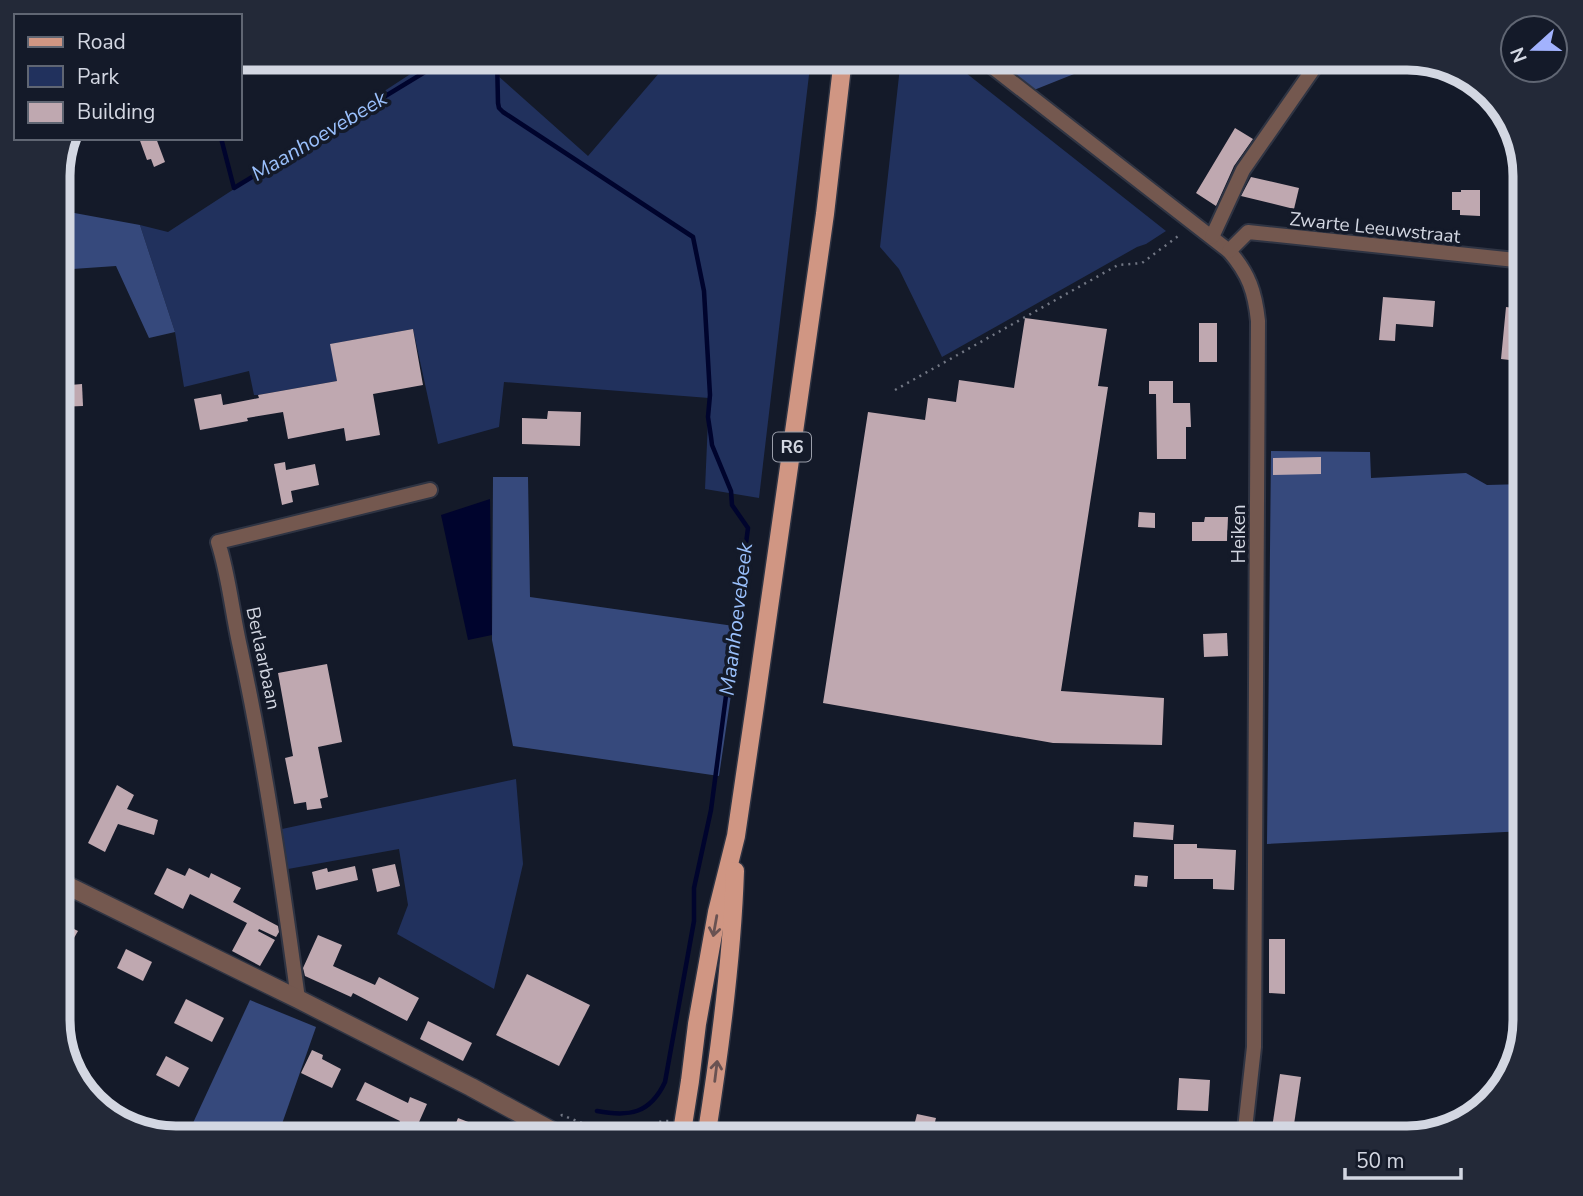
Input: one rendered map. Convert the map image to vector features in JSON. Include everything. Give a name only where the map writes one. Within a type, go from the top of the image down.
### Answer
[{"type":"main road","name":"R6","points":[[683,1126],[697,1024],[717,912],[736,836],[814,295],[842,70]]},
{"type":"main road","name":"R6","points":[[712,1126],[714,1085],[733,918],[736,836]]},
{"type":"street","name":"Heiken","points":[[996,70],[1230,251],[1248,277],[1256,300],[1254,1047],[1245,1126]]},
{"type":"street","points":[[1212,237],[1243,170],[1313,70]]},
{"type":"street","name":"Zwarte Leeuwstraat","points":[[1230,251],[1248,232],[1513,260]]},
{"type":"street","name":"Berlaarbaan","points":[[298,999],[254,711],[224,560],[218,542],[430,490]]},
{"type":"street","points":[[70,887],[298,999],[536,1126]]},
{"type":"path","points":[[895,390],[1118,265],[1142,263],[1195,224]]},
{"type":"path","points":[[557,1126],[562,1115],[594,1126]]},
{"type":"path","points":[[647,1126],[659,1120],[672,1121]]},
{"type":"green space","points":[[417,70],[491,70],[588,156],[662,70],[810,70],[759,498],[705,489],[709,398],[504,382],[499,427],[438,444],[413,329],[331,344],[337,381],[254,395],[249,371],[184,387],[175,332],[140,225],[168,232]]},
{"type":"green space","points":[[900,70],[962,70],[1166,231],[942,357],[899,269],[880,247]]},
{"type":"green space","points":[[516,779],[523,864],[494,989],[397,934],[408,905],[399,849],[288,869],[282,829]]},
{"type":"shaded area","points":[[1009,70],[1084,70],[1034,90]]},
{"type":"shaded area","points":[[70,212],[140,225],[175,332],[149,338],[116,266],[70,269]]},
{"type":"shaded area","points":[[1271,451],[1370,452],[1371,478],[1466,473],[1487,485],[1513,484],[1513,832],[1267,844]]},
{"type":"shaded area","points":[[493,477],[528,477],[530,597],[741,627],[719,776],[513,746],[492,640]]},
{"type":"shaded area","points":[[490,499],[492,635],[468,640],[441,515]]},
{"type":"shaded area","points":[[250,1000],[316,1027],[281,1126],[192,1126]]},
{"type":"building","points":[[1235,128],[1253,139],[1234,166],[1216,206],[1196,193]]},
{"type":"building","points":[[140,140],[157,140],[165,162],[154,167],[151,159],[147,160]]},
{"type":"building","points":[[1251,177],[1299,188],[1294,209],[1241,196]]},
{"type":"building","points":[[1480,190],[1480,216],[1460,215],[1460,210],[1452,210],[1452,192]]},
{"type":"building","points":[[1383,297],[1435,301],[1433,327],[1396,324],[1395,341],[1379,340]]},
{"type":"building","points":[[1506,307],[1513,308],[1513,360],[1501,359]]},
{"type":"building","points":[[1025,318],[1107,329],[1098,386],[1108,387],[1061,691],[1164,698],[1162,745],[1053,743],[823,703],[868,412],[925,420],[928,398],[956,402],[959,380],[1014,388]]},
{"type":"building","points":[[1199,323],[1217,323],[1217,362],[1199,362]]},
{"type":"building","points":[[413,329],[423,385],[373,394],[380,435],[346,441],[344,428],[288,439],[283,412],[200,430],[194,399],[221,394],[223,405],[259,398],[258,395],[337,381],[330,344]]},
{"type":"building","points":[[1149,381],[1173,381],[1173,403],[1190,403],[1191,427],[1186,427],[1186,459],[1157,459],[1156,394],[1149,394]]},
{"type":"building","points":[[82,384],[83,406],[70,407],[70,385]]},
{"type":"building","points":[[548,411],[581,412],[580,446],[522,444],[522,418],[547,419]]},
{"type":"building","points":[[1321,457],[1321,474],[1273,475],[1273,458]]},
{"type":"building","points":[[285,462],[286,470],[315,464],[319,485],[291,491],[293,502],[282,505],[274,464]]},
{"type":"building","points":[[1139,512],[1155,513],[1155,528],[1138,527]]},
{"type":"building","points":[[1205,517],[1228,517],[1227,541],[1192,541],[1192,522],[1204,522]]},
{"type":"building","points":[[1227,633],[1228,656],[1204,657],[1203,634]]},
{"type":"building","points":[[327,664],[342,742],[318,747],[328,797],[320,799],[322,808],[307,810],[306,802],[294,804],[285,758],[293,756],[278,673]]},
{"type":"building","points":[[117,785],[134,795],[127,809],[158,820],[154,835],[118,824],[105,852],[88,843]]},
{"type":"building","points":[[1134,822],[1174,825],[1173,840],[1133,837]]},
{"type":"building","points":[[1174,844],[1197,844],[1197,848],[1236,850],[1234,890],[1213,889],[1213,879],[1174,879]]},
{"type":"building","points":[[395,864],[400,886],[377,892],[372,869]]},
{"type":"building","points":[[355,866],[358,880],[316,890],[312,872],[327,868],[328,872]]},
{"type":"building","points":[[167,868],[185,876],[189,868],[209,878],[211,873],[241,888],[233,902],[278,926],[276,937],[259,929],[258,931],[275,940],[260,966],[232,951],[247,923],[190,894],[183,909],[154,894]]},
{"type":"building","points":[[1135,875],[1148,876],[1147,887],[1134,886]]},
{"type":"building","points":[[70,927],[78,931],[70,945]]},
{"type":"building","points":[[318,935],[342,945],[333,966],[375,985],[379,977],[419,998],[407,1021],[353,993],[351,997],[305,976],[303,968]]},
{"type":"building","points":[[1269,939],[1285,939],[1285,994],[1269,993]]},
{"type":"building","points":[[126,949],[152,962],[143,981],[117,968]]},
{"type":"building","points":[[527,974],[590,1005],[559,1066],[496,1035]]},
{"type":"building","points":[[186,999],[224,1018],[212,1042],[174,1023]]},
{"type":"building","points":[[428,1021],[472,1043],[463,1061],[420,1039]]},
{"type":"building","points":[[312,1050],[341,1069],[332,1088],[301,1073]]},
{"type":"building","points":[[166,1056],[189,1068],[179,1087],[156,1075]]},
{"type":"building","points":[[1280,1074],[1301,1077],[1294,1126],[1272,1126]]},
{"type":"building","points":[[1179,1078],[1210,1080],[1208,1111],[1177,1110]]},
{"type":"building","points":[[365,1082],[408,1103],[410,1097],[427,1104],[417,1126],[398,1126],[400,1121],[356,1100]]},
{"type":"building","points":[[917,1114],[936,1118],[934,1126],[914,1126]]},
{"type":"building","points":[[458,1118],[476,1125],[476,1126],[455,1126]]},
{"type":"waterway","name":"Maanhoevebeek","points":[[222,140],[234,188],[428,70]]},
{"type":"waterway","name":"Maanhoevebeek","points":[[497,70],[498,103],[503,112],[693,237],[704,291],[710,395],[708,417],[712,445],[731,491],[732,505],[748,528],[711,810],[694,888],[694,921],[665,1082],[653,1101],[637,1111],[619,1114],[597,1111]]}]
